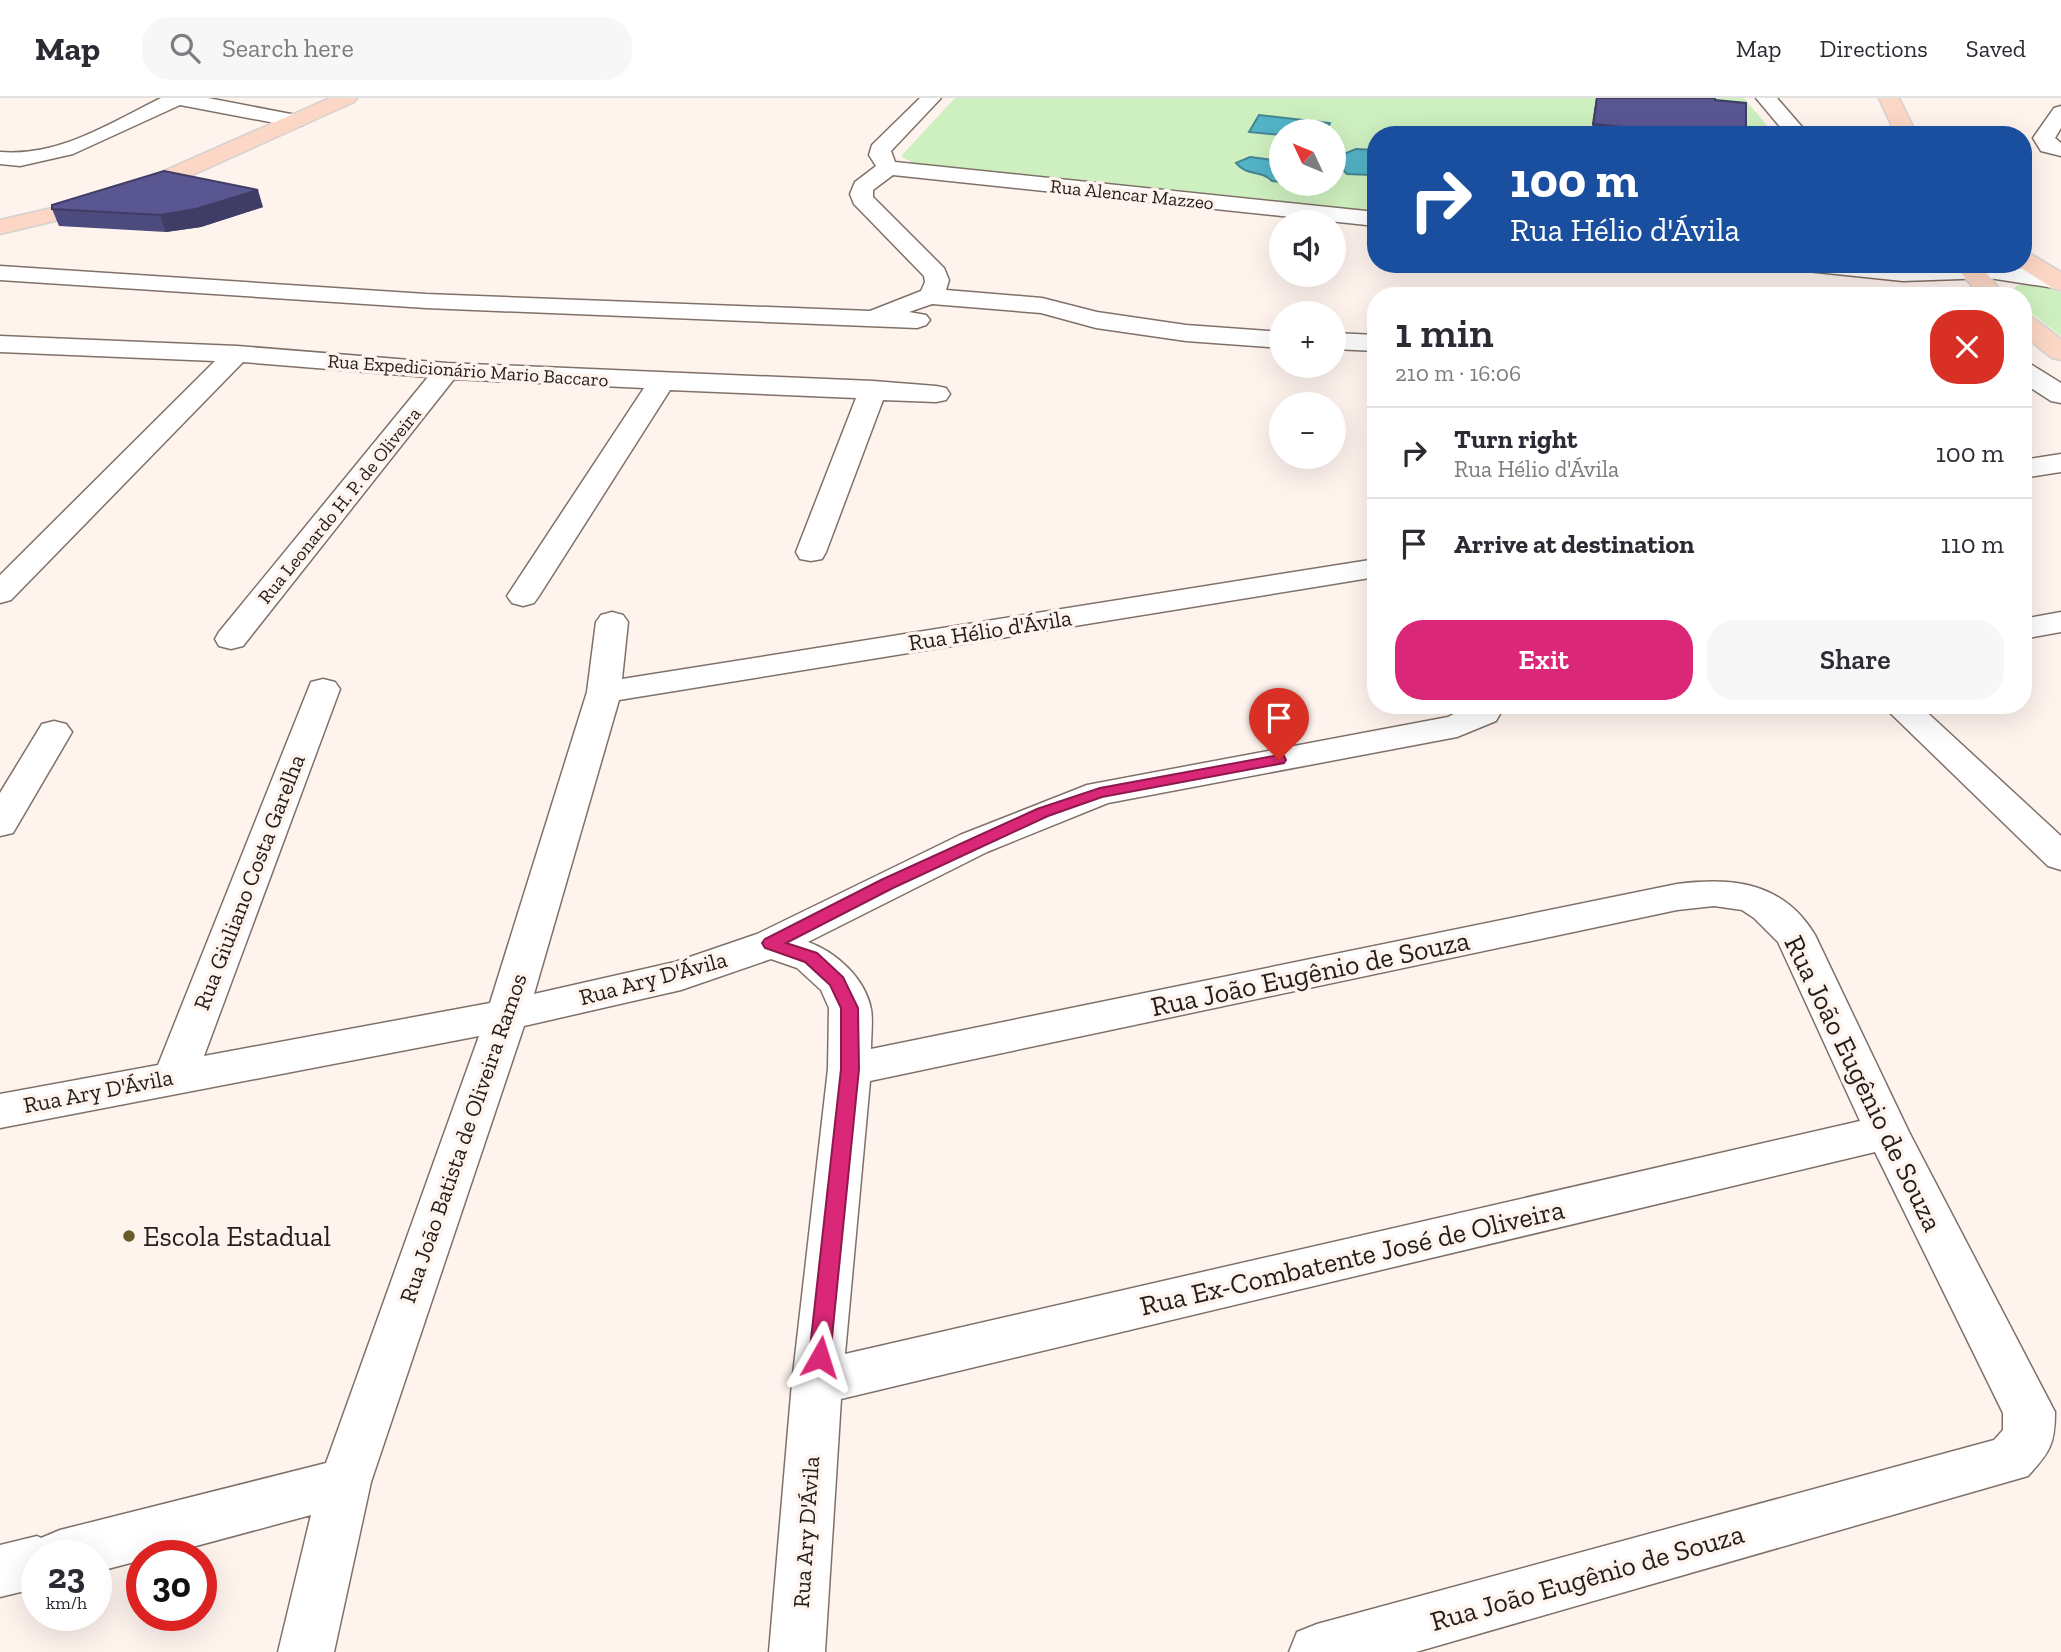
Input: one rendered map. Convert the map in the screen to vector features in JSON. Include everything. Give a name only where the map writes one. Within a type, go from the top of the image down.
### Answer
[{"type":"main road","points":[[0,227],[63,212],[158,182],[347,98]]},
{"type":"main road","points":[[1889,98],[1903,126]]},
{"type":"main road","points":[[1974,273],[1987,287]]},
{"type":"main road","points":[[2003,287],[2016,273]]},
{"type":"main road","points":[[2032,328],[2061,352]]},
{"type":"street","points":[[0,158],[30,160],[62,151],[177,98],[296,121]]},
{"type":"street","points":[[930,296],[937,287],[935,273],[860,194],[863,187],[888,168],[880,150],[931,98]]},
{"type":"street","points":[[1766,98],[1791,126]]},
{"type":"street","points":[[2055,148],[2043,138],[2061,112]]},
{"type":"street","name":"Rua Alencar Mazzeo","points":[[888,168],[1367,218]]},
{"type":"street","points":[[2032,271],[2060,282]]},
{"type":"street","points":[[0,273],[426,301],[917,320]]},
{"type":"street","points":[[867,318],[930,296],[1042,306],[1096,320],[1186,333],[1269,339]]},
{"type":"street","points":[[1346,342],[1367,343]]},
{"type":"street","name":"Rua Expedicionário Mario Baccaro","points":[[0,344],[237,354],[447,371],[936,394]]},
{"type":"street","points":[[0,370],[30,345]]},
{"type":"street","points":[[2032,353],[2061,352]]},
{"type":"street","points":[[0,593],[237,354]]},
{"type":"street","name":"Rua Leonardo H. P. de Oliveira","points":[[231,639],[447,371]]},
{"type":"street","points":[[523,596],[662,381]]},
{"type":"street","points":[[811,552],[873,389]]},
{"type":"street","points":[[2032,468],[2061,463]]},
{"type":"street","name":"Rua Hélio d'Ávila","points":[[604,692],[1367,569]]},
{"type":"street","name":"Rua João Batista de Oliveira Ramos","points":[[306,1652],[345,1482],[507,1015],[604,692],[612,622]]},
{"type":"street","points":[[2032,627],[2061,622]]},
{"type":"street","name":"Rua Giuliano Costa Garelha","points":[[175,1076],[323,689]]},
{"type":"street","points":[[771,943],[887,884],[1043,812],[1100,793],[1457,726],[1484,714]]},
{"type":"street","points":[[1909,714],[2053,841]]},
{"type":"street","points":[[0,824],[54,732]]},
{"type":"street","name":"Rua João Eugênio de Souza","points":[[850,1069],[1664,899],[1715,891],[1748,896],[1775,912],[1795,935],[1887,1132],[2029,1412],[2029,1438],[2010,1459],[1317,1652]]},
{"type":"street","name":"Rua Ary D'Ávila","points":[[0,1111],[507,1015],[681,975],[771,943],[811,958],[837,981],[850,1008],[850,1069],[817,1383],[797,1652]]},
{"type":"street","name":"Rua Ex-Combatente José de Oliveira","points":[[817,1383],[1887,1132]]},
{"type":"street","points":[[112,1542],[345,1482]]},
{"type":"street","points":[[0,1571],[21,1566]]},
{"type":"green space","points":[[955,98],[1744,98],[1767,126],[1367,126],[1367,210],[913,163],[901,156]]},
{"type":"green space","points":[[2035,284],[2061,292],[2061,336],[2032,314],[2032,287],[2016,286]]},
{"type":"water","points":[[1259,115],[1294,119],[1269,119],[1269,134],[1249,132]]},
{"type":"water","points":[[1356,149],[1367,150],[1367,175],[1347,174],[1346,153]]},
{"type":"water","points":[[1250,157],[1269,159],[1269,178],[1245,170],[1236,163]]},
{"type":"building","points":[[1597,98],[1715,98],[1746,103],[1746,126],[1593,124]]},
{"type":"building","points":[[164,171],[258,190],[196,209],[160,215],[52,209],[52,205]]},
{"type":"place","name":"Escola Estadual","points":[[129,1236]]},
{"type":"route","points":[[820,1357],[850,1069],[850,1008],[837,981],[811,958],[771,943],[887,884],[1043,812],[1100,793],[1279,760]]}]
